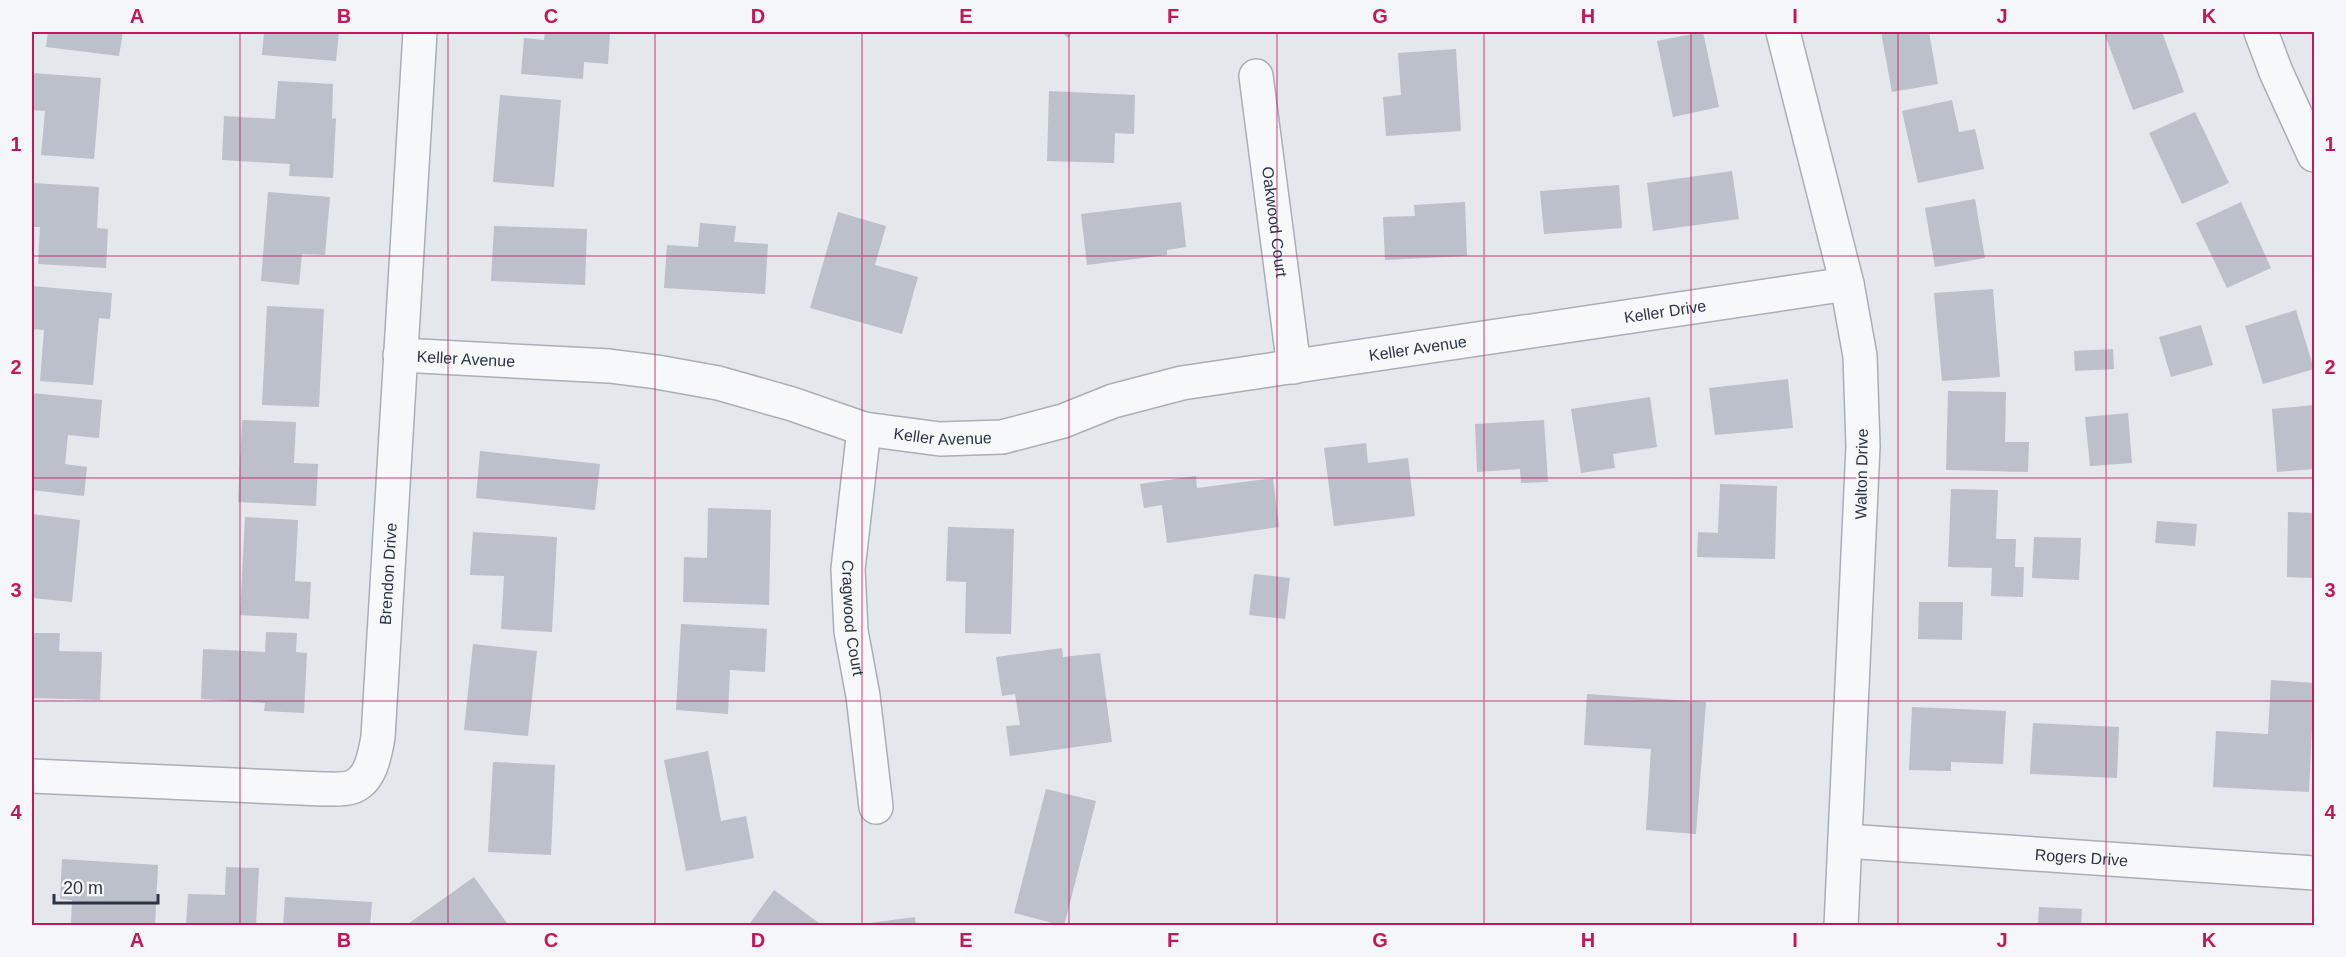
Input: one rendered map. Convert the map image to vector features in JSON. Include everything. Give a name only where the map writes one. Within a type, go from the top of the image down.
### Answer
[{"type":"street","name":"Brendon Drive","points":[[32,776],[323,789],[352,787],[366,776],[375,754],[378,737],[420,32]]},
{"type":"street","name":"Walton Drive","points":[[1784,32],[1847,285],[1860,356],[1863,446],[1841,926]]},
{"type":"street","points":[[2261,32],[2276,72],[2314,155]]},
{"type":"street","name":"Oakwood Court","points":[[1256,76],[1294,367]]},
{"type":"street","name":"Keller Drive","points":[[1484,339],[1847,285]]},
{"type":"street","name":"Keller Avenue","points":[[400,356],[609,366],[657,372],[718,383],[792,404],[864,429],[940,439],[1002,437],[1063,421],[1113,401],[1182,383],[1484,339]]},
{"type":"street","name":"Cragwood Court","points":[[864,429],[848,569],[851,631],[863,696],[876,807]]},
{"type":"street","name":"Rogers Drive","points":[[1846,841],[2314,873]]},
{"type":"building","points":[[48,32],[123,32],[119,56],[46,47]]},
{"type":"building","points":[[264,32],[339,32],[336,61],[262,55]]},
{"type":"building","points":[[545,32],[610,33],[608,64],[584,62],[583,79],[521,74],[524,38],[544,40]]},
{"type":"building","points":[[1061,32],[1073,32],[1068,38]]},
{"type":"building","points":[[1703,32],[1719,107],[1673,117],[1657,41]]},
{"type":"building","points":[[1881,32],[1929,32],[1938,84],[1892,92]]},
{"type":"building","points":[[2114,32],[2162,32],[2184,92],[2133,110],[2105,35]]},
{"type":"building","points":[[1456,49],[1461,131],[1386,136],[1383,97],[1401,95],[1398,53]]},
{"type":"building","points":[[32,73],[101,78],[94,159],[41,155],[45,111],[32,110]]},
{"type":"building","points":[[278,81],[333,84],[332,119],[336,118],[333,178],[289,176],[290,164],[222,160],[224,116],[275,119]]},
{"type":"building","points":[[1049,91],[1135,95],[1134,134],[1115,133],[1114,163],[1047,161]]},
{"type":"building","points":[[500,95],[561,100],[554,187],[493,182]]},
{"type":"building","points":[[1952,100],[1959,132],[1975,129],[1984,169],[1918,183],[1902,111]]},
{"type":"building","points":[[2195,112],[2229,183],[2182,204],[2149,133]]},
{"type":"building","points":[[1732,171],[1739,219],[1653,231],[1647,183]]},
{"type":"building","points":[[32,183],[99,187],[97,228],[108,229],[106,268],[38,264],[40,227],[32,227]]},
{"type":"building","points":[[1619,185],[1622,228],[1544,234],[1540,191]]},
{"type":"building","points":[[268,192],[330,197],[325,255],[302,254],[299,285],[261,281]]},
{"type":"building","points":[[1975,199],[1985,258],[1935,267],[1925,208]]},
{"type":"building","points":[[1181,202],[1186,247],[1167,250],[1167,255],[1087,265],[1081,214]]},
{"type":"building","points":[[1465,202],[1467,256],[1385,260],[1383,217],[1415,216],[1414,205]]},
{"type":"building","points":[[2241,202],[2271,268],[2227,288],[2196,223]]},
{"type":"building","points":[[838,212],[886,226],[875,265],[918,277],[902,334],[810,308]]},
{"type":"building","points":[[700,223],[736,226],[734,242],[768,244],[765,294],[664,288],[667,245],[698,247]]},
{"type":"building","points":[[494,226],[587,229],[585,285],[491,281]]},
{"type":"building","points":[[32,286],[112,293],[110,319],[99,318],[93,385],[40,381],[44,330],[32,329]]},
{"type":"building","points":[[1993,289],[2000,377],[1942,381],[1934,293]]},
{"type":"building","points":[[267,306],[324,309],[319,407],[262,405]]},
{"type":"building","points":[[2296,310],[2314,369],[2263,384],[2245,326]]},
{"type":"building","points":[[2201,325],[2213,365],[2171,377],[2159,337]]},
{"type":"building","points":[[2113,349],[2114,369],[2075,371],[2074,351]]},
{"type":"building","points":[[1788,379],[1793,428],[1715,435],[1709,388]]},
{"type":"building","points":[[1948,391],[2006,392],[2005,442],[2029,442],[2028,472],[1946,470]]},
{"type":"building","points":[[32,393],[102,400],[99,438],[68,435],[65,464],[87,467],[84,496],[32,490]]},
{"type":"building","points":[[1650,397],[1657,447],[1613,454],[1615,468],[1581,473],[1571,409]]},
{"type":"building","points":[[2314,405],[2314,469],[2277,472],[2272,409]]},
{"type":"building","points":[[2128,413],[2132,463],[2090,466],[2085,417]]},
{"type":"building","points":[[242,420],[296,422],[294,463],[318,464],[316,506],[238,502]]},
{"type":"building","points":[[1544,420],[1548,482],[1521,483],[1520,469],[1477,472],[1475,424]]},
{"type":"building","points":[[1366,443],[1368,463],[1408,458],[1415,516],[1334,526],[1324,448]]},
{"type":"building","points":[[480,451],[600,464],[595,510],[476,498]]},
{"type":"building","points":[[1196,476],[1197,488],[1273,478],[1279,527],[1167,543],[1162,505],[1144,508],[1140,484]]},
{"type":"building","points":[[1720,484],[1777,486],[1775,559],[1697,557],[1698,532],[1718,533]]},
{"type":"building","points":[[1951,489],[1998,490],[1996,539],[2016,539],[2015,567],[2024,567],[2023,597],[1991,596],[1992,568],[1948,567]]},
{"type":"building","points":[[708,508],[771,510],[769,605],[683,602],[684,557],[707,558]]},
{"type":"building","points":[[2288,512],[2314,513],[2314,578],[2287,577]]},
{"type":"building","points":[[32,514],[80,520],[72,602],[32,598]]},
{"type":"building","points":[[245,517],[298,520],[295,581],[311,582],[309,619],[240,615]]},
{"type":"building","points":[[2157,521],[2197,524],[2195,546],[2155,543]]},
{"type":"building","points":[[948,527],[1014,529],[1011,634],[965,633],[966,582],[946,581]]},
{"type":"building","points":[[473,532],[557,537],[552,632],[501,629],[504,576],[470,575]]},
{"type":"building","points":[[2034,537],[2081,538],[2079,580],[2032,578]]},
{"type":"building","points":[[1254,574],[1290,578],[1285,619],[1249,615]]},
{"type":"building","points":[[1919,602],[1963,602],[1962,640],[1918,639]]},
{"type":"building","points":[[681,624],[767,629],[765,672],[730,670],[728,714],[676,710]]},
{"type":"building","points":[[266,632],[297,633],[296,652],[307,653],[304,713],[264,711],[265,703],[201,699],[203,649],[265,652]]},
{"type":"building","points":[[32,633],[60,633],[59,651],[102,652],[100,700],[32,698]]},
{"type":"building","points":[[473,644],[537,651],[528,736],[464,730]]},
{"type":"building","points":[[1062,648],[1063,657],[1100,653],[1112,742],[1010,756],[1006,726],[1020,725],[1015,694],[1002,696],[996,657]]},
{"type":"building","points":[[2271,680],[2314,683],[2309,792],[2213,787],[2216,731],[2268,734]]},
{"type":"building","points":[[1587,694],[1706,702],[1696,834],[1646,830],[1651,749],[1584,745]]},
{"type":"building","points":[[1912,707],[2006,711],[2003,764],[1951,762],[1951,771],[1909,770]]},
{"type":"building","points":[[2033,723],[2119,727],[2117,778],[2030,774]]},
{"type":"building","points":[[708,751],[721,821],[746,816],[754,858],[686,871],[664,760]]},
{"type":"building","points":[[493,762],[555,765],[551,855],[488,852]]},
{"type":"building","points":[[1046,789],[1096,801],[1064,926],[1014,913]]},
{"type":"building","points":[[62,859],[158,865],[155,926],[71,923],[72,900],[60,899]]},
{"type":"building","points":[[226,867],[259,868],[256,926],[186,926],[188,894],[225,895]]},
{"type":"building","points":[[474,877],[509,926],[405,926]]},
{"type":"building","points":[[774,890],[823,926],[748,926]]},
{"type":"building","points":[[285,897],[372,902],[370,926],[283,926]]},
{"type":"building","points":[[2039,907],[2082,909],[2081,926],[2038,926]]},
{"type":"building","points":[[915,917],[916,926],[871,926],[870,923]]}]
